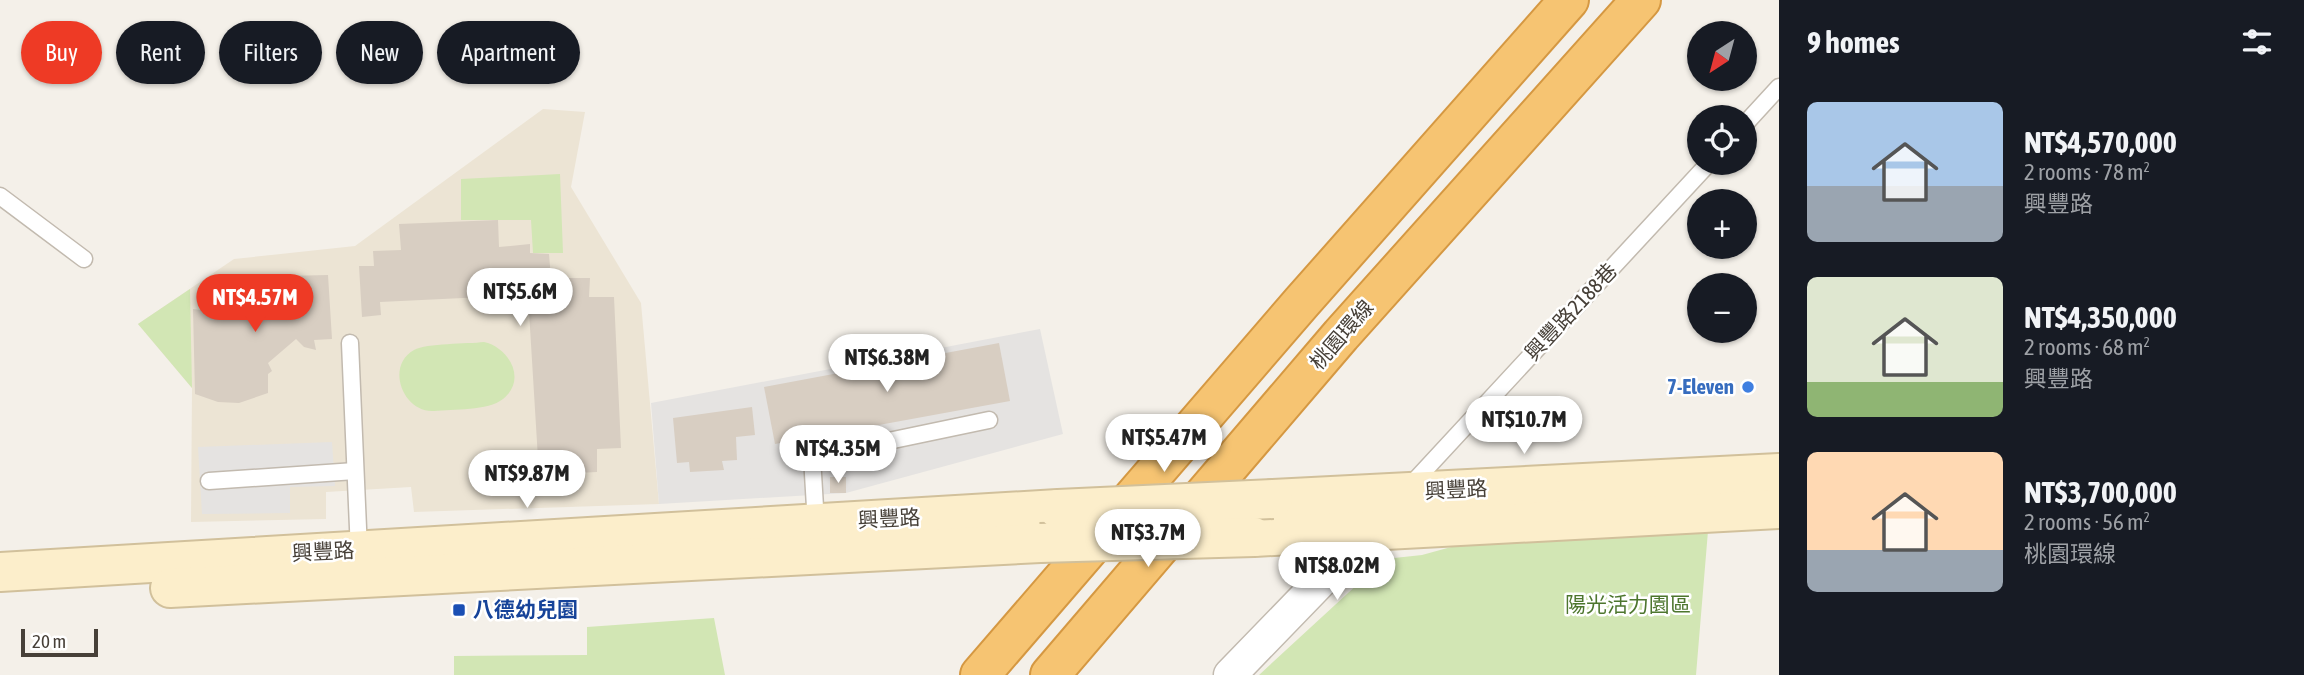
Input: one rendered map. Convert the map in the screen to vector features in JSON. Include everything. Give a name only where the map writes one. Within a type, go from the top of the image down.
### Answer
[{"type":"highway","points":[[980,675],[1569,0]]},
{"type":"highway","name":"桃園環線","points":[[1050,675],[1341,335],[1641,0]]},
{"type":"main road","name":"興豐路","points":[[816,539],[1058,509],[1779,473]]},
{"type":"main road","name":"興豐路","points":[[0,572],[360,564],[816,539],[1040,542],[1254,537],[1779,509]]},
{"type":"main road","name":"興豐路","points":[[0,597],[360,564]]},
{"type":"street","points":[[1230,675],[1405,492]]},
{"type":"lane","points":[[1757,111],[1779,87]]},
{"type":"lane","name":"興豐路2188巷","points":[[1405,492],[1698,175]]},
{"type":"lane","points":[[0,196],[85,260]]},
{"type":"lane","points":[[350,343],[360,564]]},
{"type":"lane","points":[[816,539],[812,457],[989,420]]},
{"type":"lane","points":[[209,481],[355,471]]},
{"type":"shaded area","points":[[543,109],[585,112],[571,187],[641,303],[659,504],[414,512],[411,487],[326,492],[326,519],[191,522],[192,388],[138,324],[234,259],[355,246]]},
{"type":"shaded area","points":[[1040,329],[1063,434],[846,493],[659,504],[651,403]]},
{"type":"shaded area","points":[[332,442],[335,486],[290,487],[290,513],[202,514],[198,447]]},
{"type":"green space","points":[[560,174],[563,253],[533,253],[531,220],[461,220],[461,179]]},
{"type":"green space","points":[[190,289],[192,388],[138,324]]},
{"type":"green space","points":[[484,342],[501,350],[512,365],[514,382],[503,399],[480,408],[434,411],[423,410],[406,397],[399,377],[405,357],[414,350],[437,345]]},
{"type":"green space","name":"陽光活力園區","points":[[1708,531],[1696,675],[1259,675],[1385,559],[1422,555],[1462,544]]},
{"type":"green space","points":[[714,618],[725,675],[454,675],[454,656],[587,655],[587,627]]},
{"type":"building","points":[[498,220],[499,247],[530,244],[530,253],[549,254],[551,278],[590,278],[589,297],[614,297],[621,448],[597,449],[597,472],[539,475],[528,295],[380,302],[381,315],[362,317],[359,266],[374,266],[373,251],[401,250],[399,224]]},
{"type":"building","points":[[328,275],[332,339],[314,340],[316,350],[304,347],[296,339],[268,363],[272,371],[268,374],[268,393],[239,403],[218,402],[195,394],[193,309],[201,310],[201,291],[285,286],[285,276]]},
{"type":"building","points":[[999,343],[1010,401],[775,444],[764,387]]},
{"type":"building","points":[[752,407],[755,435],[736,437],[737,460],[722,461],[724,470],[690,472],[689,462],[677,463],[673,418]]},
{"type":"building","points":[[830,477],[846,477],[846,493],[830,493]]},
{"type":"place","name":"7-Eleven","points":[[1748,387]]},
{"type":"place","name":"八德幼兒園","points":[[459,610]]}]
